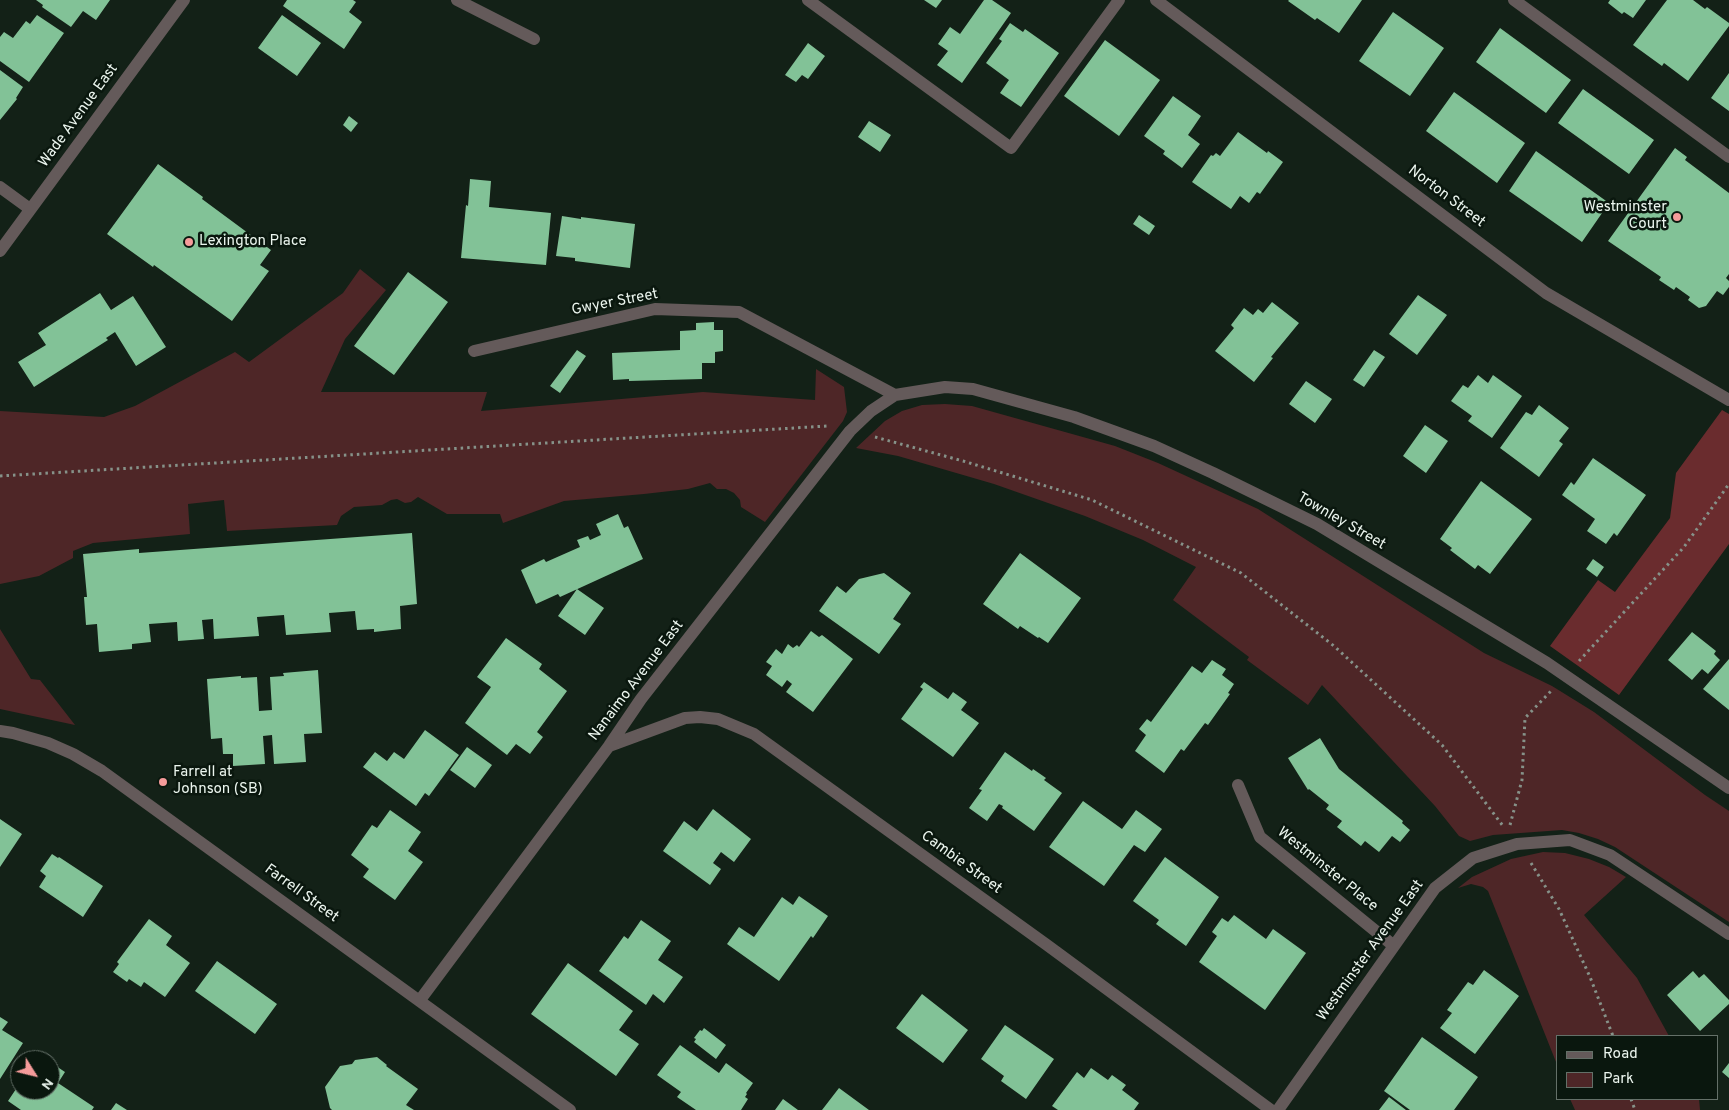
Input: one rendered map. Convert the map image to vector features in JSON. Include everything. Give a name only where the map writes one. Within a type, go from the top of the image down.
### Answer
[{"type":"street","name":"Wade Avenue East","points":[[0,251],[184,0]]},
{"type":"street","points":[[457,0],[534,39]]},
{"type":"street","points":[[808,0],[1011,148],[1119,0]]},
{"type":"street","points":[[1514,0],[1729,157]]},
{"type":"street","name":"Norton Street","points":[[1161,2],[1546,292],[1729,400]]},
{"type":"street","points":[[0,187],[30,209]]},
{"type":"street","name":"Gwyer Street","points":[[474,352],[655,309],[739,312],[895,395]]},
{"type":"street","name":"Townley Street","points":[[895,395],[945,387],[973,389],[1074,417],[1154,446],[1214,473],[1317,524],[1546,663],[1729,788]]},
{"type":"street","name":"Nanaimo Avenue East","points":[[420,1000],[609,746],[641,700],[850,431],[871,411],[895,395]]},
{"type":"street","name":"Cambie Street","points":[[609,746],[685,718],[700,717],[718,720],[754,734],[1271,1110]]},
{"type":"street","name":"Farrell Street","points":[[0,731],[48,743],[73,754],[102,771],[570,1110]]},
{"type":"street","name":"Westminster Place","points":[[1238,785],[1260,837],[1394,946]]},
{"type":"street","name":"Westminster Avenue East","points":[[1278,1110],[1435,888],[1473,858],[1517,844],[1570,840],[1610,855],[1729,934]]},
{"type":"path","points":[[0,476],[829,426]]},
{"type":"path","points":[[872,436],[1092,500],[1241,573],[1334,646],[1442,746],[1508,832],[1522,780],[1525,718],[1684,547],[1729,484]]},
{"type":"path","points":[[1529,861],[1559,909],[1590,977],[1613,1035]]},
{"type":"green space","points":[[360,269],[386,290],[345,339],[321,392],[487,392],[481,411],[703,392],[815,400],[816,369],[844,387],[847,412],[843,421],[765,522],[741,507],[740,500],[734,493],[726,489],[717,489],[710,483],[688,489],[564,501],[503,523],[500,514],[447,514],[418,497],[411,502],[405,503],[397,499],[382,505],[354,507],[341,516],[337,525],[227,531],[224,500],[188,504],[190,534],[93,543],[73,551],[73,558],[39,576],[0,584],[0,411],[104,417],[135,406],[235,352],[249,362],[343,293]]},
{"type":"green space","points":[[922,405],[972,406],[1115,446],[1158,463],[1258,509],[1484,653],[1552,686],[1594,712],[1729,811],[1729,922],[1615,847],[1598,839],[1562,830],[1493,835],[1470,841],[1459,836],[1435,806],[1322,685],[1308,705],[1247,660],[1249,657],[1173,600],[1196,567],[1143,540],[1085,516],[994,484],[898,456],[856,448],[885,421],[902,411]]},
{"type":"green space","points":[[0,629],[31,679],[40,680],[75,725],[0,709]]},
{"type":"green space","points":[[1543,852],[1565,853],[1589,859],[1609,867],[1626,877],[1584,915],[1637,978],[1668,1035],[1556,1035],[1556,1062],[1488,891],[1483,887],[1471,884],[1458,888],[1472,877],[1511,859]]},
{"type":"green space","points":[[1570,1100],[1699,1100],[1700,1110],[1575,1110]]},
{"type":"shaded area","points":[[1722,410],[1729,414],[1729,544],[1619,695],[1550,646],[1598,580],[1615,592],[1670,518],[1676,473]]},
{"type":"building","points":[[36,0],[110,0],[96,20],[83,11],[71,27],[42,7],[43,5]]},
{"type":"building","points":[[287,0],[353,0],[356,2],[349,12],[362,22],[344,49],[283,6]]},
{"type":"building","points":[[924,0],[942,0],[936,8]]},
{"type":"building","points":[[984,0],[992,0],[1011,13],[962,83],[937,65],[948,51],[938,44],[950,27],[960,34]]},
{"type":"building","points":[[1289,0],[1362,0],[1339,33],[1317,18],[1315,20]]},
{"type":"building","points":[[1610,0],[1646,0],[1633,18],[1624,12],[1622,14],[1608,3]]},
{"type":"building","points":[[1667,0],[1693,0],[1705,9],[1707,7],[1729,23],[1729,26],[1688,81],[1664,63],[1662,66],[1633,45]]},
{"type":"building","points":[[1393,12],[1444,48],[1410,96],[1359,61]]},
{"type":"building","points":[[37,15],[64,33],[29,82],[0,61],[0,37],[4,32],[13,38],[26,21],[30,24]]},
{"type":"building","points":[[282,15],[321,43],[297,76],[258,48]]},
{"type":"building","points":[[1010,23],[1023,32],[1025,29],[1059,53],[1021,107],[1000,93],[1009,80],[986,63],[1002,41],[999,39]]},
{"type":"building","points":[[1500,28],[1571,80],[1546,113],[1476,62]]},
{"type":"building","points":[[1105,40],[1160,80],[1119,136],[1064,96]]},
{"type":"building","points":[[808,43],[825,56],[808,79],[802,75],[796,82],[785,75]]},
{"type":"building","points":[[0,70],[23,87],[17,99],[0,120]]},
{"type":"building","points":[[1729,73],[1729,111],[1711,98]]},
{"type":"building","points":[[1583,89],[1654,140],[1629,174],[1558,123]]},
{"type":"building","points":[[1454,92],[1525,143],[1497,183],[1426,131]]},
{"type":"building","points":[[1173,96],[1201,116],[1188,135],[1200,144],[1182,168],[1163,154],[1165,151],[1144,136]]},
{"type":"building","points":[[349,116],[358,123],[351,132],[343,125]]},
{"type":"building","points":[[869,121],[891,135],[880,152],[858,137]]},
{"type":"building","points":[[1238,132],[1283,162],[1260,194],[1257,192],[1249,203],[1240,196],[1231,209],[1192,182],[1211,155],[1213,156],[1216,153],[1220,156]]},
{"type":"building","name":"Westminster Court","points":[[1675,148],[1687,157],[1685,160],[1729,193],[1729,274],[1726,278],[1729,281],[1729,287],[1723,295],[1717,291],[1706,306],[1699,308],[1688,300],[1690,297],[1676,287],[1674,290],[1659,280],[1661,277],[1608,241]]},
{"type":"building","points":[[1536,151],[1609,203],[1582,242],[1509,191]]},
{"type":"building","name":"Lexington Place","points":[[158,164],[271,250],[260,265],[269,271],[232,321],[107,234]]},
{"type":"building","points":[[470,179],[491,181],[489,207],[551,213],[546,265],[461,258]]},
{"type":"building","points":[[1139,215],[1155,226],[1149,235],[1133,224]]},
{"type":"building","points":[[562,216],[635,224],[630,268],[575,261],[575,258],[556,256]]},
{"type":"building","points":[[408,272],[448,302],[394,375],[354,346]]},
{"type":"building","points":[[100,293],[111,310],[133,296],[166,347],[136,366],[115,332],[106,338],[108,340],[34,387],[18,362],[46,345],[38,333]]},
{"type":"building","points":[[1418,295],[1447,315],[1417,355],[1389,334]]},
{"type":"building","points":[[1272,302],[1299,323],[1271,357],[1273,358],[1254,382],[1215,351],[1234,328],[1231,325],[1244,308],[1253,315],[1258,309],[1263,313]]},
{"type":"building","points":[[714,322],[714,330],[723,330],[723,351],[715,352],[715,363],[702,363],[702,379],[613,380],[612,353],[680,350],[680,331],[696,330],[696,323]]},
{"type":"building","points":[[577,350],[586,356],[560,393],[550,386]]},
{"type":"building","points":[[1374,350],[1385,357],[1364,387],[1353,380]]},
{"type":"building","points":[[1478,375],[1488,383],[1493,375],[1522,396],[1492,438],[1468,421],[1472,416],[1451,401],[1463,385],[1468,388]]},
{"type":"building","points":[[1306,381],[1332,399],[1315,423],[1289,404]]},
{"type":"building","points":[[1539,405],[1569,428],[1559,441],[1563,444],[1539,477],[1500,448],[1526,412],[1532,415]]},
{"type":"building","points":[[1425,425],[1448,441],[1426,473],[1403,456]]},
{"type":"building","points":[[1593,458],[1646,495],[1617,536],[1614,533],[1606,544],[1587,531],[1595,519],[1562,495],[1571,482],[1574,485]]},
{"type":"building","points":[[1481,481],[1532,519],[1490,574],[1478,565],[1475,569],[1450,550],[1452,548],[1440,539]]},
{"type":"building","points":[[618,514],[624,528],[628,526],[643,559],[560,597],[558,594],[536,604],[521,570],[544,559],[546,562],[580,547],[577,540],[588,536],[590,540],[601,535],[596,524]]},
{"type":"building","points":[[412,533],[417,604],[400,606],[401,629],[374,632],[374,629],[357,630],[355,611],[329,613],[331,632],[286,635],[284,615],[257,617],[259,636],[214,639],[213,619],[202,620],[204,639],[178,641],[177,622],[149,624],[151,642],[132,644],[132,649],[99,652],[97,624],[86,625],[84,597],[87,597],[83,554],[139,549],[139,553]]},
{"type":"building","points":[[1020,553],[1081,598],[1048,643],[1020,626],[1018,629],[983,604]]},
{"type":"building","points":[[1593,559],[1604,567],[1597,577],[1586,569]]},
{"type":"building","points":[[884,573],[911,593],[893,619],[901,624],[879,654],[819,611],[837,586],[846,593],[859,579]]},
{"type":"building","points":[[577,589],[604,608],[585,635],[558,616]]},
{"type":"building","points":[[811,631],[819,637],[822,635],[853,659],[813,712],[786,692],[792,684],[787,680],[782,687],[766,675],[772,666],[766,662],[776,649],[782,654],[788,644],[793,648],[797,645],[799,647]]},
{"type":"building","points":[[1692,632],[1716,651],[1714,654],[1720,660],[1708,674],[1702,669],[1692,680],[1668,660]]},
{"type":"building","points":[[506,638],[542,664],[539,669],[567,691],[537,732],[543,737],[530,754],[516,744],[507,755],[465,723],[491,687],[477,677]]},
{"type":"building","points":[[1729,659],[1729,710],[1703,689]]},
{"type":"building","points":[[1212,660],[1226,669],[1222,675],[1234,684],[1228,693],[1230,694],[1208,725],[1205,723],[1184,751],[1181,749],[1164,773],[1135,751],[1146,735],[1139,729],[1147,719],[1151,722],[1192,666],[1202,673]]},
{"type":"building","points":[[318,670],[322,733],[304,734],[306,762],[274,764],[272,735],[263,736],[265,764],[233,766],[233,754],[223,754],[222,738],[211,739],[207,679],[241,676],[241,678],[257,677],[259,711],[272,710],[270,677],[284,676],[283,673]]},
{"type":"building","points":[[924,682],[948,699],[953,692],[967,702],[961,710],[979,723],[953,757],[901,719],[923,689],[920,687]]},
{"type":"building","points":[[425,730],[459,755],[429,796],[425,793],[416,806],[363,767],[375,752],[387,761],[394,752],[404,759]]},
{"type":"building","points":[[1320,738],[1339,769],[1403,821],[1402,823],[1410,830],[1400,842],[1392,836],[1379,852],[1365,841],[1361,846],[1337,827],[1342,821],[1326,809],[1329,805],[1308,790],[1288,758]]},
{"type":"building","points":[[467,747],[492,765],[475,788],[450,770]]},
{"type":"building","points":[[1005,752],[1032,771],[1033,769],[1046,778],[1044,780],[1062,793],[1034,831],[999,804],[987,821],[969,808],[982,790],[979,789]]},
{"type":"building","points":[[1083,801],[1122,829],[1136,810],[1162,829],[1145,852],[1134,845],[1104,886],[1049,847]]},
{"type":"building","points":[[713,809],[751,839],[734,862],[721,852],[713,863],[721,869],[710,885],[663,851],[684,821],[697,831]]},
{"type":"building","points":[[390,810],[421,832],[408,851],[423,862],[395,900],[363,877],[369,869],[351,855],[372,825],[377,828]]},
{"type":"building","points":[[0,819],[22,834],[0,867]]},
{"type":"building","points":[[52,854],[103,886],[83,917],[39,887],[46,876],[40,871]]},
{"type":"building","points":[[1165,857],[1219,897],[1186,946],[1156,924],[1159,920],[1133,901]]},
{"type":"building","points":[[799,896],[828,916],[813,938],[811,936],[779,981],[727,944],[739,927],[754,937],[782,897],[793,905]]},
{"type":"building","points":[[1234,915],[1266,939],[1273,929],[1306,953],[1265,1010],[1199,962],[1217,936],[1212,932],[1222,918],[1228,922]]},
{"type":"building","points":[[149,919],[172,936],[166,945],[190,963],[165,997],[144,982],[141,987],[129,979],[127,982],[113,972],[119,964],[117,962]]},
{"type":"building","points":[[641,920],[671,941],[658,960],[683,977],[664,1003],[653,994],[646,1005],[599,971],[624,936],[628,939]]},
{"type":"building","points":[[217,961],[277,1004],[255,1034],[195,991]]},
{"type":"building","points":[[568,963],[633,1011],[619,1030],[639,1044],[616,1076],[531,1014]]},
{"type":"building","points":[[1484,970],[1519,996],[1475,1054],[1440,1028],[1452,1013],[1447,1010],[1468,982],[1473,985]]},
{"type":"building","points":[[1693,971],[1699,978],[1704,974],[1729,1000],[1729,1004],[1700,1031],[1667,995]]},
{"type":"building","points":[[922,994],[968,1030],[943,1063],[896,1028]]},
{"type":"building","points":[[0,1017],[8,1022],[2,1030],[23,1043],[19,1050],[10,1050],[10,1063],[0,1079]]},
{"type":"building","points":[[1005,1025],[1054,1059],[1026,1099],[1001,1081],[1004,1076],[981,1059]]},
{"type":"building","points":[[704,1028],[726,1045],[716,1059],[694,1042],[696,1039],[694,1038]]},
{"type":"building","points":[[1422,1037],[1478,1077],[1454,1110],[1410,1110],[1384,1091]]},
{"type":"building","points":[[680,1045],[719,1073],[726,1063],[753,1083],[746,1093],[745,1097],[748,1099],[741,1110],[696,1110],[677,1097],[681,1092],[657,1075]]},
{"type":"building","points":[[377,1057],[386,1066],[418,1089],[406,1105],[414,1110],[332,1110],[325,1087],[340,1066],[352,1064],[355,1060]]},
{"type":"building","points":[[1729,1063],[1729,1078],[1722,1072]]},
{"type":"building","points":[[1091,1068],[1108,1080],[1112,1075],[1126,1085],[1122,1090],[1139,1103],[1134,1110],[1058,1110],[1052,1106],[1077,1072],[1084,1078]]},
{"type":"building","points":[[60,1069],[65,1072],[60,1080]]},
{"type":"building","points":[[60,1084],[94,1107],[92,1110],[21,1110],[8,1101],[10,1098],[10,1100],[60,1100]]},
{"type":"building","points":[[839,1088],[869,1110],[822,1110]]},
{"type":"building","points":[[1389,1097],[1406,1110],[1379,1110]]},
{"type":"building","points":[[783,1099],[798,1110],[775,1110]]},
{"type":"building","points":[[116,1103],[127,1110],[111,1110]]},
{"type":"place","name":"Westminster Court","points":[[1677,217]]},
{"type":"place","name":"Lexington Place","points":[[189,242]]},
{"type":"place","name":"Farrell at Johnson (SB)","points":[[163,782]]}]
